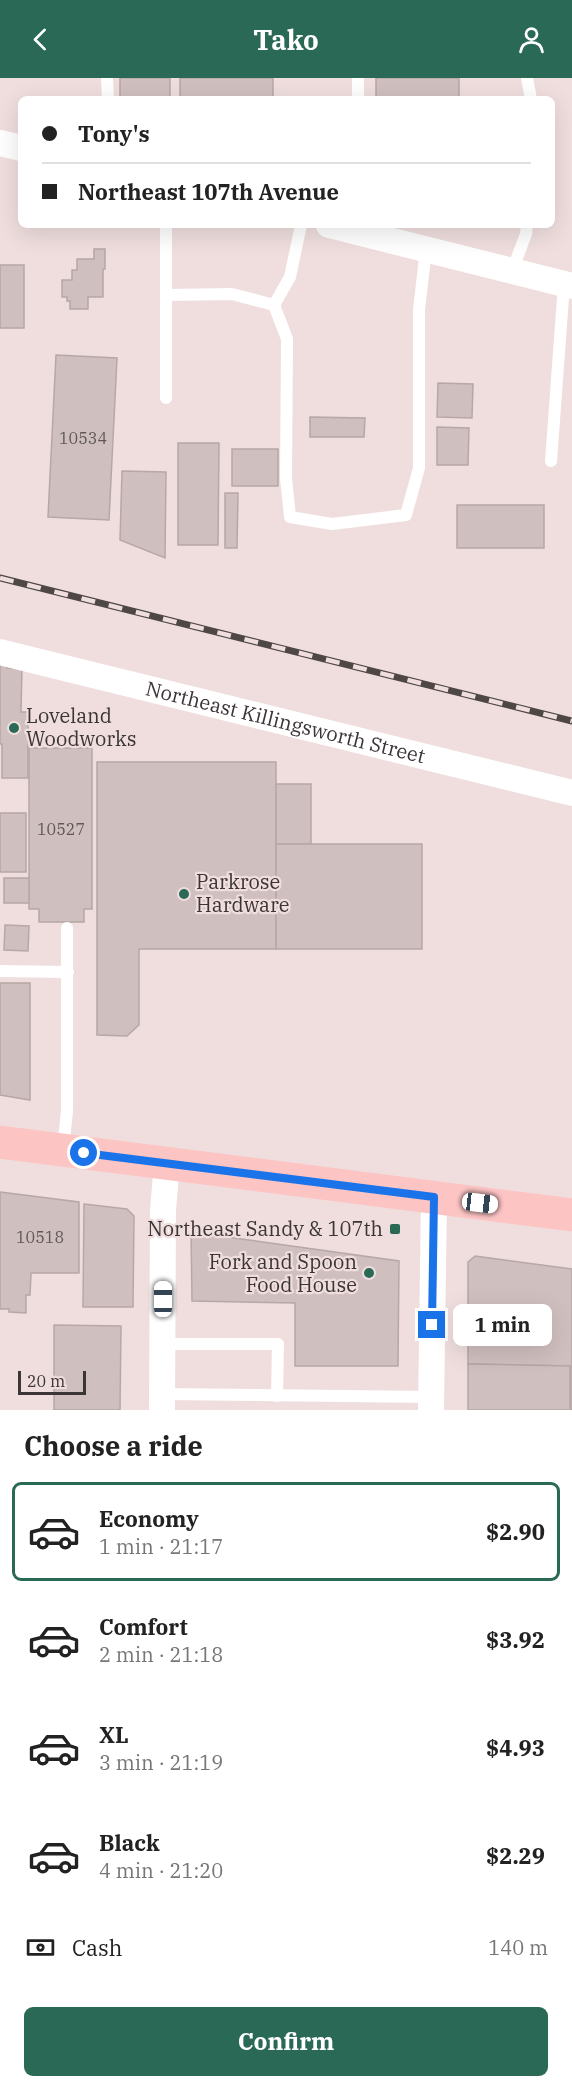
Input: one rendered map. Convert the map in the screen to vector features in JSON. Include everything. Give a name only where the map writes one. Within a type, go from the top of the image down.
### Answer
[{"type":"main road","points":[[0,1142],[572,1215]]},
{"type":"street","points":[[0,143],[18,147]]},
{"type":"street","points":[[358,229],[426,249],[568,285]]},
{"type":"street","name":"Northeast Killingsworth Street","points":[[0,652],[572,793]]},
{"type":"street","points":[[162,1402],[163,1210],[167,1163]]},
{"type":"street","points":[[431,1404],[434,1197]]},
{"type":"lane","points":[[107,78],[108,96]]},
{"type":"lane","points":[[358,78],[358,96]]},
{"type":"lane","points":[[527,78],[530,96]]},
{"type":"lane","points":[[166,228],[166,398]]},
{"type":"lane","points":[[274,304],[290,277],[300,228]]},
{"type":"lane","points":[[513,271],[527,228]]},
{"type":"lane","points":[[274,304],[287,339],[286,478],[290,517],[332,524],[406,515],[419,468],[419,310],[426,249]]},
{"type":"lane","points":[[551,461],[568,285]]},
{"type":"lane","points":[[166,295],[232,294],[274,304]]},
{"type":"lane","points":[[63,1150],[67,1111],[67,928]]},
{"type":"lane","points":[[0,971],[68,972]]},
{"type":"lane","points":[[162,1344],[278,1344],[277,1396]]},
{"type":"lane","points":[[162,1402],[277,1396],[431,1404]]},
{"type":"building","points":[[120,78],[170,78],[170,96],[120,96]]},
{"type":"building","points":[[180,78],[273,78],[273,96],[180,96]]},
{"type":"building","points":[[376,78],[459,78],[459,96],[376,96]]},
{"type":"building","points":[[94,249],[105,249],[103,297],[88,297],[88,309],[70,309],[70,301],[67,301],[67,297],[62,297],[62,280],[72,280],[72,270],[77,270],[77,259],[94,259]]},
{"type":"building","points":[[0,265],[24,265],[24,328],[0,328]]},
{"type":"building","points":[[56,355],[117,358],[109,520],[48,517]]},
{"type":"building","points":[[438,383],[473,384],[472,418],[437,417]]},
{"type":"building","points":[[310,417],[365,418],[364,437],[310,437]]},
{"type":"building","points":[[437,427],[469,428],[468,465],[437,465]]},
{"type":"building","points":[[178,443],[219,443],[218,545],[178,545]]},
{"type":"building","points":[[232,449],[278,449],[278,486],[232,486]]},
{"type":"building","points":[[122,471],[166,472],[165,558],[120,540]]},
{"type":"building","points":[[225,493],[238,493],[237,548],[225,548]]},
{"type":"building","points":[[457,505],[544,505],[544,548],[457,548]]},
{"type":"building","name":"Loveland Woodworks","points":[[0,665],[7,665],[7,668],[22,668],[21,712],[28,712],[28,778],[2,778]]},
{"type":"building","points":[[29,748],[92,748],[92,909],[84,909],[84,922],[39,922],[39,909],[29,909]]},
{"type":"building","points":[[97,762],[276,762],[276,949],[139,949],[139,1025],[127,1036],[97,1035]]},
{"type":"building","points":[[276,784],[311,784],[311,844],[276,844]]},
{"type":"building","points":[[0,813],[26,813],[26,872],[0,872]]},
{"type":"building","points":[[276,844],[422,844],[422,949],[276,949]]},
{"type":"building","points":[[4,878],[29,878],[29,903],[4,903]]},
{"type":"building","points":[[5,925],[29,926],[28,951],[4,950]]},
{"type":"building","points":[[0,983],[30,983],[30,1100],[0,1095]]},
{"type":"building","points":[[0,1192],[79,1202],[79,1273],[31,1273],[30,1295],[26,1295],[26,1313],[0,1309]]},
{"type":"building","points":[[84,1204],[127,1209],[134,1216],[133,1307],[83,1307]]},
{"type":"building","points":[[191,1232],[399,1261],[398,1366],[295,1366],[295,1303],[192,1301]]},
{"type":"building","points":[[475,1256],[572,1269],[572,1410],[570,1410],[570,1366],[468,1364],[468,1262]]},
{"type":"building","points":[[54,1325],[121,1326],[120,1410],[54,1410]]},
{"type":"building","points":[[468,1364],[570,1366],[570,1410],[468,1410]]},
{"type":"railway","points":[[0,578],[572,721]]},
{"type":"place","name":"Loveland Woodworks","points":[[14,728]]},
{"type":"place","name":"Parkrose Hardware","points":[[184,894]]},
{"type":"place","name":"Northeast Sandy & 107th","points":[[395,1229]]},
{"type":"place","name":"Fork and Spoon Food House","points":[[369,1273]]},
{"type":"route","points":[[84,1153],[434,1197],[432,1325]]}]
